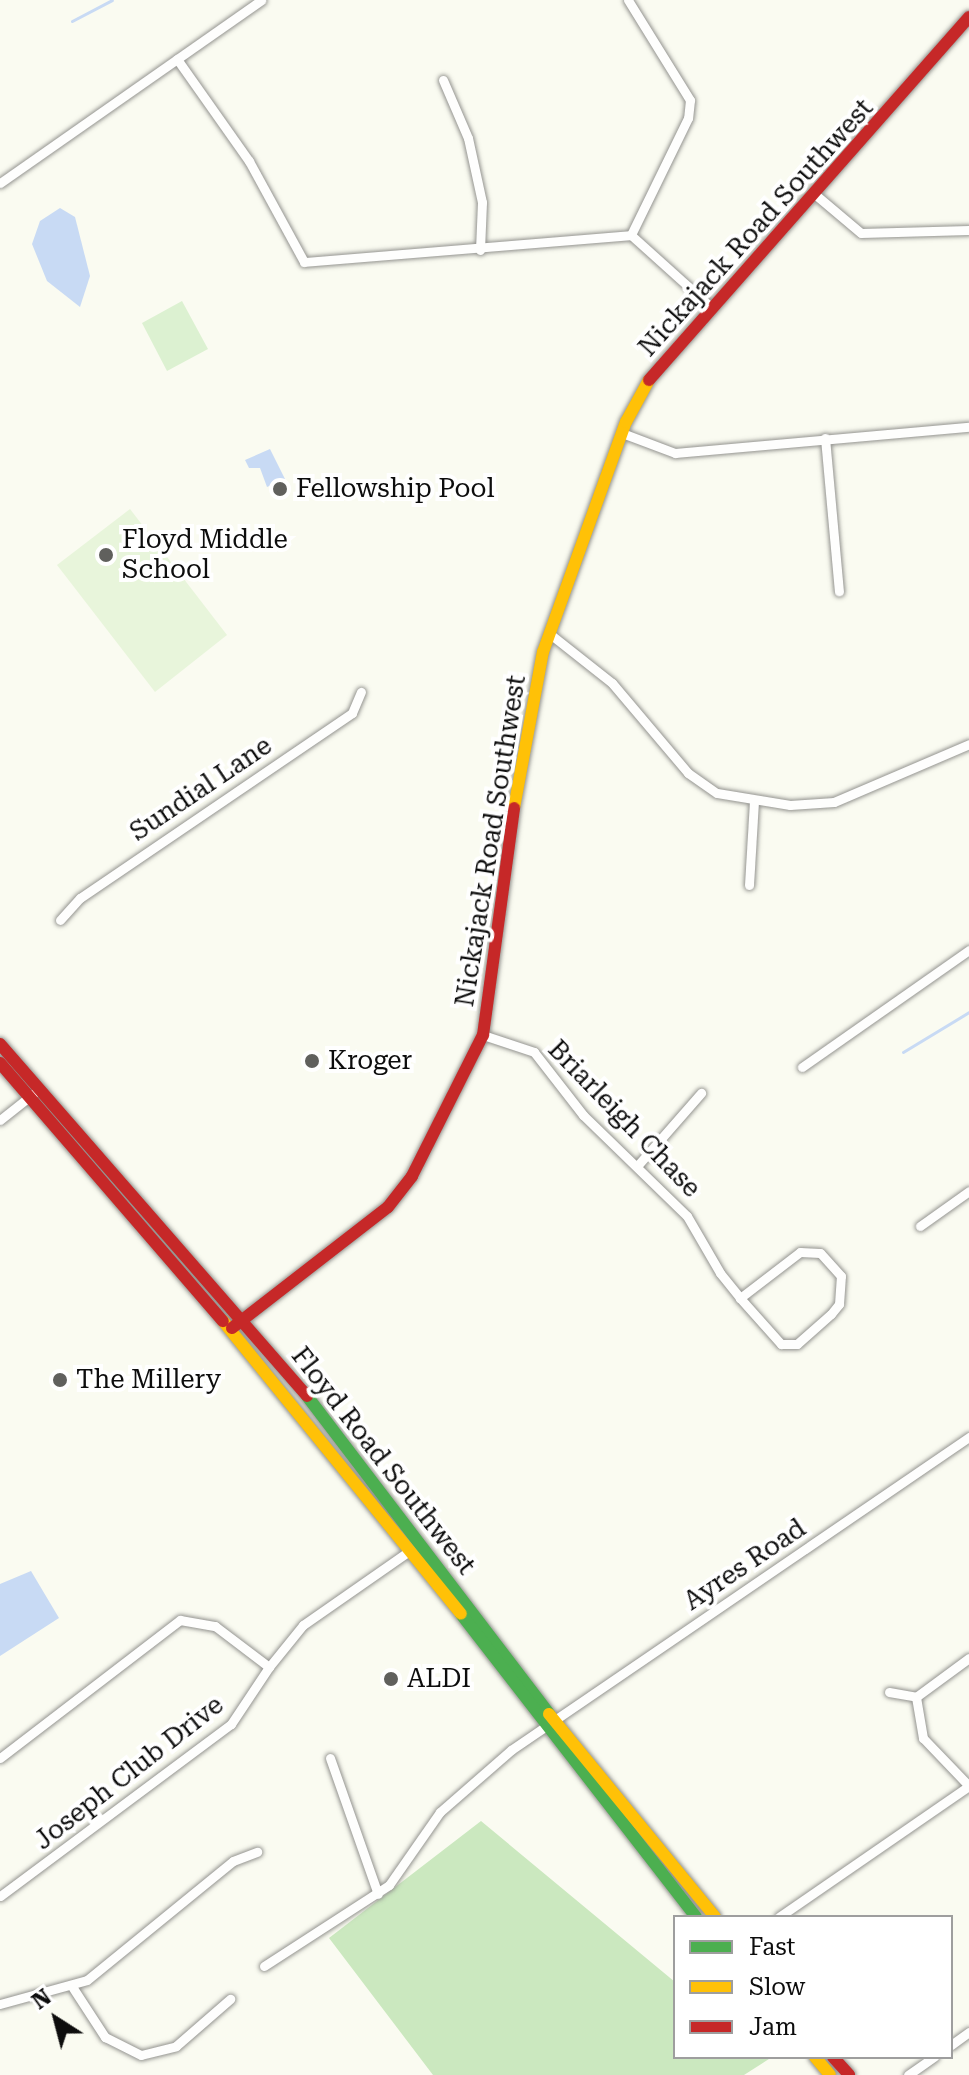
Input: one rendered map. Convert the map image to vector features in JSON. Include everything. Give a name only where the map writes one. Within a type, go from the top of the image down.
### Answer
[{"type":"main road","name":"Nickajack Road Southwest","points":[[238,1324],[388,1207],[412,1176],[483,1035],[514,804],[550,634],[622,433],[653,373],[817,196],[969,17]]},
{"type":"main road","name":"Floyd Road Southwest","points":[[0,1044],[35,1092],[238,1324],[694,1915]]},
{"type":"main road","name":"Floyd Road Southwest","points":[[0,1063],[35,1092]]},
{"type":"main road","name":"Floyd Road Southwest","points":[[238,1324],[409,1551],[549,1723],[713,1915]]},
{"type":"main road","points":[[817,2059],[830,2075]]},
{"type":"main road","points":[[835,2059],[849,2075]]},
{"type":"street","points":[[0,183],[261,0]]},
{"type":"street","points":[[628,0],[690,100],[688,118],[631,235]]},
{"type":"street","points":[[177,59],[249,161],[282,233],[304,262],[480,250],[631,235],[711,307]]},
{"type":"street","points":[[443,80],[471,151],[482,202],[480,250]]},
{"type":"street","points":[[817,196],[861,233],[969,230]]},
{"type":"street","points":[[622,433],[675,453],[969,427]]},
{"type":"street","points":[[825,438],[839,591]]},
{"type":"street","points":[[550,634],[612,683],[702,786],[754,801],[834,802],[969,744]]},
{"type":"street","name":"Sundial Lane","points":[[60,920],[80,898],[352,713],[361,692]]},
{"type":"street","points":[[749,885],[754,801]]},
{"type":"street","points":[[802,1067],[969,950]]},
{"type":"street","name":"Briarleigh Chase","points":[[483,1035],[534,1052],[583,1115],[638,1165],[687,1216],[740,1298],[789,1346],[839,1304],[841,1276],[820,1253],[800,1252],[740,1298]]},
{"type":"street","points":[[0,1120],[35,1092]]},
{"type":"street","points":[[638,1165],[701,1093]]},
{"type":"street","points":[[920,1226],[969,1191]]},
{"type":"street","name":"Ayres Road","points":[[264,1966],[378,1894],[448,1804],[549,1723],[969,1437]]},
{"type":"street","name":"Joseph Club Drive","points":[[0,1896],[231,1724],[269,1667],[303,1625],[409,1551]]},
{"type":"street","points":[[0,1758],[180,1620],[215,1626],[269,1667]]},
{"type":"street","points":[[889,1692],[916,1697],[969,1658]]},
{"type":"street","points":[[782,1915],[969,1786],[923,1738],[916,1697]]},
{"type":"street","points":[[330,1758],[378,1894]]},
{"type":"street","points":[[0,2004],[73,1988],[233,1861],[257,1852]]},
{"type":"street","points":[[73,1988],[105,2037],[141,2055],[176,2046],[230,1999]]},
{"type":"street","points":[[908,2075],[931,2059]]},
{"type":"green space","points":[[182,301],[208,349],[167,371],[142,323]]},
{"type":"green space","points":[[130,509],[227,635],[155,692],[57,565]]},
{"type":"green space","points":[[481,1821],[673,1980],[673,2059],[769,2059],[744,2075],[433,2075],[329,1938]]},
{"type":"water","points":[[60,208],[75,217],[90,276],[80,307],[47,281],[32,244],[40,221]]},
{"type":"water","points":[[270,449],[285,479],[267,487],[260,468],[249,468],[245,460]]},
{"type":"water","points":[[31,1571],[59,1618],[0,1656],[0,1584]]},
{"type":"waterway","points":[[72,21],[112,0]]},
{"type":"waterway","points":[[903,1052],[969,1012]]},
{"type":"traffic: fast","points":[[307,1396],[549,1714]]},
{"type":"traffic: fast","points":[[461,1614],[694,1915]]},
{"type":"traffic: slow","points":[[514,808],[543,652],[626,422],[649,380]]},
{"type":"traffic: slow","points":[[223,1321],[461,1614]]},
{"type":"traffic: slow","points":[[549,1714],[713,1915]]},
{"type":"traffic: slow","points":[[817,2059],[830,2075]]},
{"type":"traffic: jam","points":[[649,380],[969,17]]},
{"type":"traffic: jam","points":[[232,1328],[388,1207],[412,1176],[483,1035],[514,808]]},
{"type":"traffic: jam","points":[[0,1044],[307,1396]]},
{"type":"traffic: jam","points":[[0,1063],[223,1321]]},
{"type":"traffic: jam","points":[[835,2059],[849,2075]]},
{"type":"place","name":"Fellowship Pool","points":[[280,489]]},
{"type":"place","name":"Floyd Middle School","points":[[106,555]]},
{"type":"place","name":"Kroger","points":[[312,1061]]},
{"type":"place","name":"The Millery","points":[[60,1380]]},
{"type":"place","name":"ALDI","points":[[391,1679]]}]
